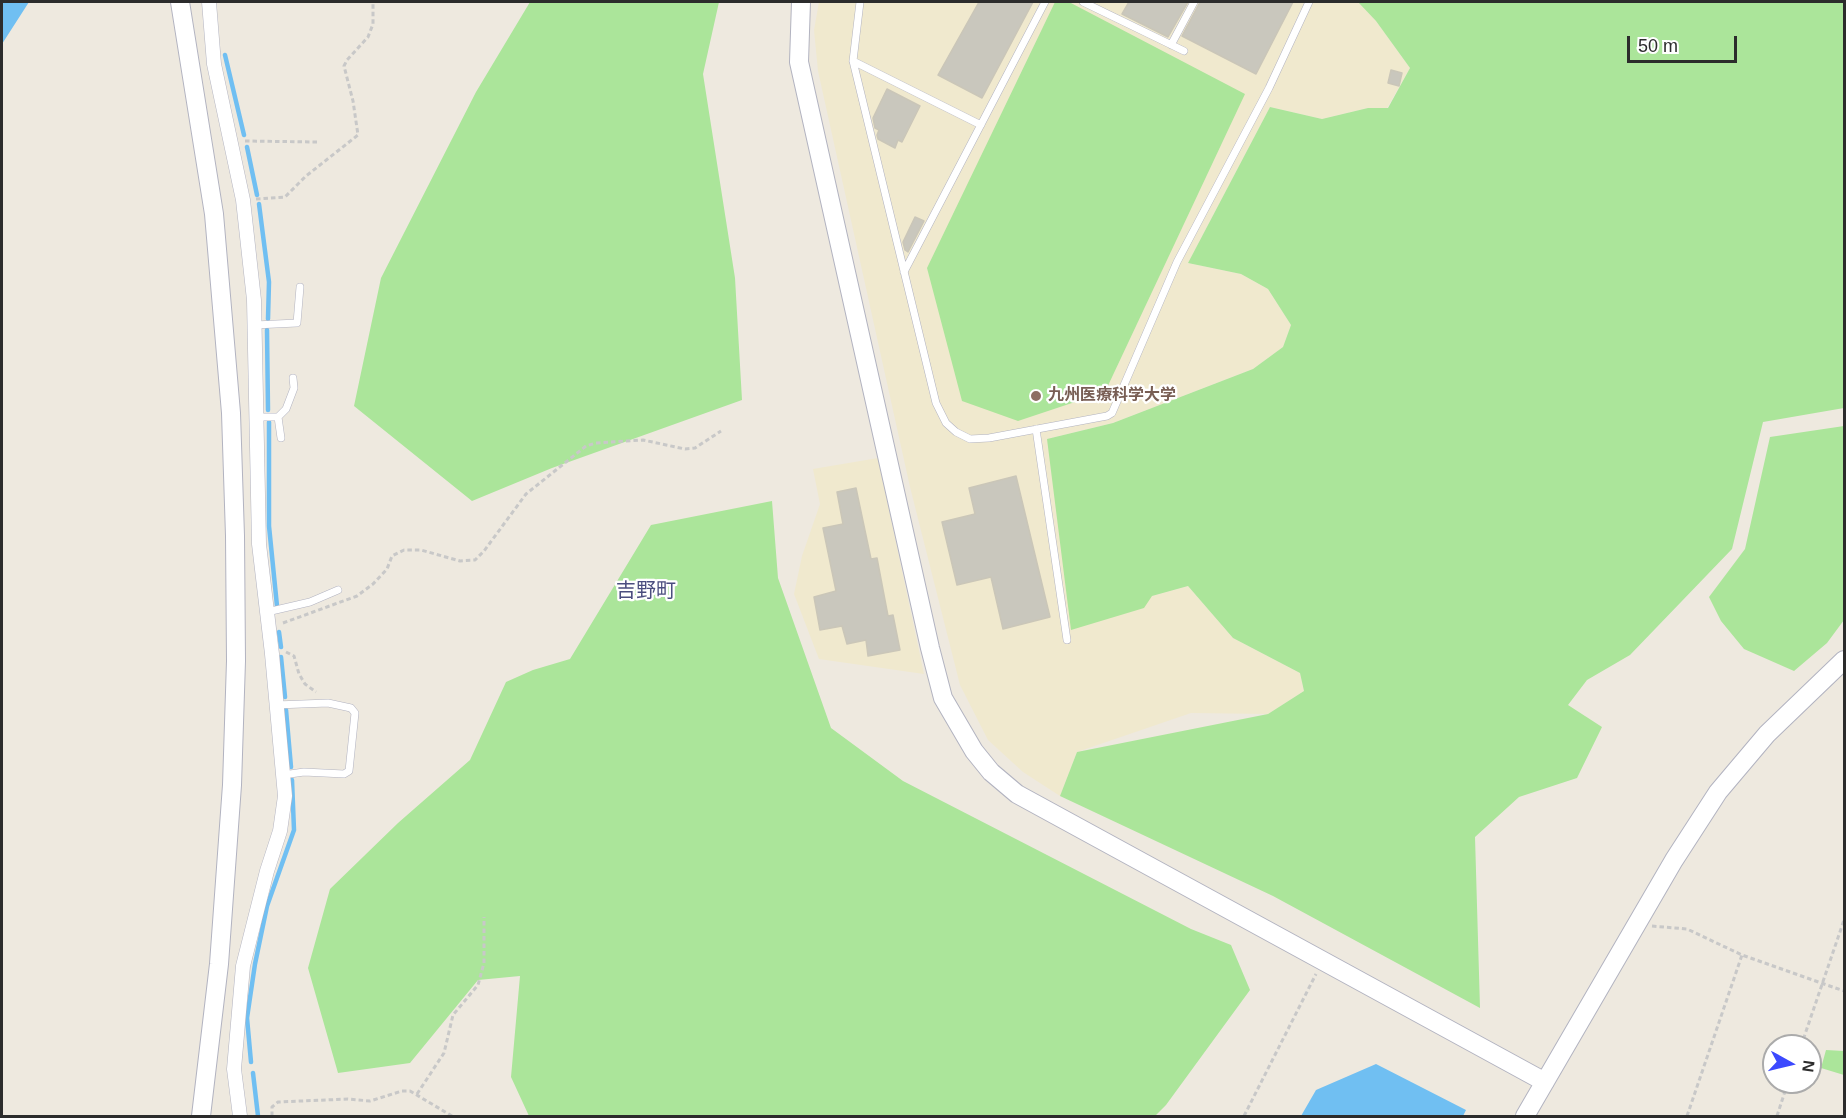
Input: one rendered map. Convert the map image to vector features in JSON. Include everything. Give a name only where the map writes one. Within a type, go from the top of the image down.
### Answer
[{"type":"street","points":[[180,2],[214,214],[231,413],[234,536],[236,661],[232,784],[219,964],[201,1116]]},
{"type":"street","points":[[209,2],[214,64],[243,200],[254,300],[259,544],[273,654],[285,796],[280,831],[267,871],[243,966],[234,1069],[240,1116]]},
{"type":"street","points":[[801,2],[799,62],[942,698],[974,751],[991,772],[1017,794],[1545,1082]]},
{"type":"street","points":[[1525,1116],[1674,860],[1718,792],[1767,734],[1845,660]]},
{"type":"lane","points":[[860,2],[853,61],[936,403],[946,423],[956,432],[970,439],[1036,429],[1107,416],[1112,413],[1177,262],[1269,88],[1309,2]]},
{"type":"lane","points":[[904,272],[1046,2]]},
{"type":"lane","points":[[1083,2],[1184,51]]},
{"type":"lane","points":[[1172,45],[1194,2]]},
{"type":"lane","points":[[853,61],[981,125]]},
{"type":"lane","points":[[255,324],[297,322],[300,287]]},
{"type":"lane","points":[[256,417],[278,417],[285,409],[294,388],[293,378]]},
{"type":"lane","points":[[278,417],[281,438]]},
{"type":"lane","points":[[1036,429],[1068,640]]},
{"type":"lane","points":[[267,612],[310,602],[338,590]]},
{"type":"lane","points":[[276,705],[328,702],[351,708],[355,713],[349,771],[344,774],[304,772],[283,775]]},
{"type":"path","points":[[243,200],[285,197],[306,176],[358,135],[353,101],[344,66],[368,37],[373,24],[373,2]]},
{"type":"path","points":[[231,143],[258,140],[317,142]]},
{"type":"path","points":[[269,627],[336,606],[357,596],[387,569],[392,556],[404,550],[421,550],[460,561],[475,560],[526,495],[586,446],[596,443],[643,441],[685,449],[695,448],[721,431]]},
{"type":"path","points":[[273,654],[288,652],[294,656],[299,674],[305,684],[328,702]]},
{"type":"path","points":[[417,1095],[444,1053],[453,1015],[478,985],[484,963],[484,917]]},
{"type":"path","points":[[1640,920],[1653,927],[1687,929],[1742,955],[1845,991]]},
{"type":"path","points":[[1804,1034],[1845,920]]},
{"type":"path","points":[[1687,1116],[1742,955]]},
{"type":"path","points":[[1244,1116],[1323,961]]},
{"type":"path","points":[[272,1116],[272,1107],[278,1102],[348,1099],[370,1101],[402,1091],[410,1091],[452,1116]]},
{"type":"path","points":[[1777,1116],[1784,1094]]},
{"type":"shaded area","name":"九州医療科学大学","points":[[819,2],[1358,2],[1376,21],[1410,68],[1387,108],[1368,108],[1322,119],[1270,107],[1188,263],[1241,274],[1268,289],[1291,325],[1283,347],[1253,369],[1113,423],[1047,439],[1152,596],[1188,586],[1233,638],[1300,673],[1304,691],[1268,714],[1191,713],[1077,752],[1060,796],[1023,772],[988,740],[960,685],[910,487],[818,71],[814,30]]},
{"type":"shaded area","points":[[878,458],[924,674],[819,659],[794,594],[802,556],[820,504],[813,469]]},
{"type":"green space","points":[[530,2],[719,2],[703,74],[735,278],[742,400],[552,468],[472,501],[354,406],[381,278],[476,92]]},
{"type":"green space","points":[[1055,2],[1069,2],[1245,94],[1105,392],[1018,421],[962,401],[927,268]]},
{"type":"green space","points":[[1358,2],[1844,2],[1844,408],[1763,422],[1732,549],[1630,655],[1587,680],[1568,705],[1602,727],[1577,778],[1519,797],[1475,837],[1480,1008],[1273,896],[1060,796],[1077,752],[1268,714],[1304,691],[1300,673],[1233,638],[1188,586],[1152,596],[1144,608],[1071,630],[1047,439],[1113,423],[1253,369],[1283,347],[1291,325],[1268,289],[1241,274],[1188,263],[1270,107],[1322,119],[1368,108],[1388,108],[1410,68],[1376,21]]},
{"type":"green space","points":[[1844,426],[1844,620],[1827,643],[1794,671],[1744,649],[1721,621],[1709,597],[1745,549],[1770,437]]},
{"type":"green space","points":[[772,501],[778,578],[831,728],[903,781],[1191,929],[1231,945],[1250,990],[1166,1105],[1155,1116],[529,1116],[511,1077],[520,976],[478,980],[410,1063],[338,1073],[308,968],[330,889],[398,823],[470,760],[506,682],[533,670],[570,659],[651,525]]},
{"type":"green space","points":[[1826,1050],[1844,1051],[1844,1075],[1822,1068]]},
{"type":"water","points":[[2,2],[29,2],[2,44]]},
{"type":"water","points":[[1376,1064],[1466,1110],[1463,1116],[1301,1116],[1316,1090]]},
{"type":"building","points":[[979,2],[1033,2],[982,98],[938,75]]},
{"type":"building","points":[[1129,2],[1188,2],[1168,37],[1122,14]]},
{"type":"building","points":[[1200,2],[1293,2],[1256,74],[1182,36]]},
{"type":"building","points":[[1391,70],[1402,73],[1399,86],[1388,83]]},
{"type":"building","points":[[887,89],[920,106],[902,142],[898,140],[895,148],[878,139],[879,130],[875,128],[873,118]]},
{"type":"building","points":[[915,217],[924,221],[908,252],[903,242]]},
{"type":"building","points":[[1016,476],[1050,617],[1003,629],[991,577],[957,585],[942,522],[975,514],[969,488]]},
{"type":"building","points":[[856,488],[871,559],[877,558],[888,616],[893,615],[900,650],[868,656],[866,640],[847,644],[842,626],[820,630],[814,597],[836,591],[823,528],[843,524],[837,492]]},
{"type":"waterway","points":[[225,55],[244,135]]},
{"type":"waterway","points":[[247,147],[257,195]]},
{"type":"waterway","points":[[259,204],[269,282],[268,319]]},
{"type":"waterway","points":[[267,330],[268,410]]},
{"type":"waterway","points":[[269,422],[269,526],[277,606]]},
{"type":"waterway","points":[[279,632],[281,647]]},
{"type":"waterway","points":[[281,657],[285,697]]},
{"type":"waterway","points":[[286,710],[291,767]]},
{"type":"waterway","points":[[251,1062],[247,1018],[267,906],[294,830],[292,780]]},
{"type":"waterway","points":[[253,1073],[258,1116]]},
{"type":"place","name":"九州医療科学大学","points":[[1036,396]]},
{"type":"district","name":"吉野町","points":[[646,591]]}]
